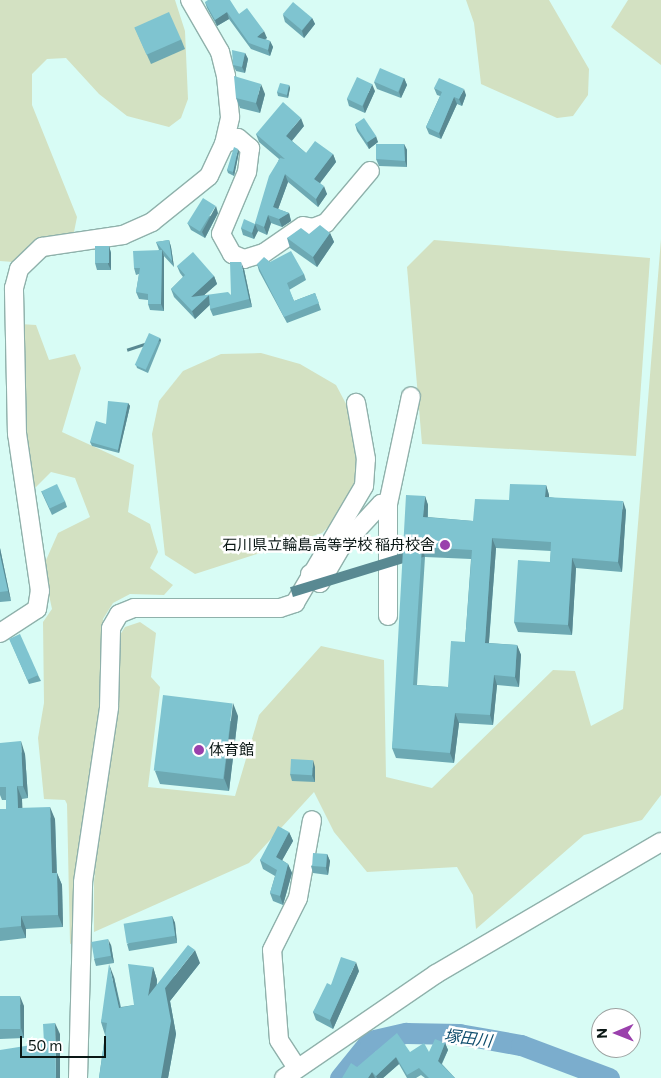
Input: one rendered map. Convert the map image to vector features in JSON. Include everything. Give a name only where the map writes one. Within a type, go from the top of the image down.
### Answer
[{"type":"street","points":[[0,633],[37,609],[40,591],[18,434],[14,288],[19,269],[42,247],[123,234],[152,222],[209,176],[224,144],[230,117],[226,76],[220,52],[190,0]]},
{"type":"street","points":[[224,144],[238,138],[250,148],[247,172],[221,234],[232,254],[244,259],[264,254],[304,226],[313,228],[326,223],[370,171]]},
{"type":"street","points":[[388,616],[388,504],[411,396]]},
{"type":"street","points":[[78,1078],[84,882],[109,707],[111,628],[119,614],[134,608],[280,608],[296,603],[310,574],[364,486],[366,459],[356,403]]},
{"type":"street","points":[[310,574],[320,583],[341,547],[381,504],[388,504]]},
{"type":"street","points":[[312,820],[298,898],[272,950],[279,1040],[290,1073],[436,974],[661,842]]},
{"type":"green space","points":[[0,0],[175,0],[185,31],[188,99],[181,118],[169,127],[127,116],[99,94],[66,58],[47,59],[32,74],[32,105],[77,217],[74,232],[55,255],[26,263],[0,261]]},
{"type":"green space","points":[[466,0],[549,0],[589,69],[588,95],[573,116],[557,118],[481,84],[474,23]]},
{"type":"green space","points":[[628,0],[661,0],[661,65],[611,27]]},
{"type":"green space","points":[[661,239],[661,795],[642,820],[584,835],[476,929],[473,895],[457,867],[367,872],[334,832],[314,792],[249,863],[94,932],[94,882],[118,638],[125,627],[140,622],[156,633],[151,677],[160,687],[148,787],[235,796],[259,715],[321,646],[384,660],[386,777],[432,788],[553,670],[575,671],[591,726],[623,709]]},
{"type":"green space","points":[[434,240],[650,258],[636,456],[422,444],[407,267]]},
{"type":"green space","points":[[20,324],[36,325],[49,360],[75,354],[81,368],[62,432],[134,465],[128,512],[150,524],[158,552],[150,568],[173,585],[164,595],[130,594],[113,603],[103,619],[99,715],[77,942],[70,944],[67,804],[65,800],[44,799],[38,738],[44,703],[43,622],[52,609],[43,567],[58,533],[90,517],[75,478],[51,472],[31,492],[22,441]]},
{"type":"green space","points":[[261,353],[300,364],[336,385],[353,417],[362,464],[351,505],[322,533],[195,574],[165,555],[152,434],[159,401],[183,371],[221,354]]},
{"type":"building","points":[[208,0],[230,0],[239,14],[247,8],[264,31],[257,37],[270,41],[268,50],[249,43],[227,12],[215,20],[205,2]]},
{"type":"building","points":[[293,2],[312,18],[302,30],[283,14]]},
{"type":"building","points":[[169,12],[181,39],[146,55],[134,27]]},
{"type":"building","points":[[232,50],[245,53],[242,67],[233,65]]},
{"type":"building","points":[[380,68],[404,78],[398,92],[374,82]]},
{"type":"building","points":[[234,76],[261,84],[256,103],[236,98]]},
{"type":"building","points":[[357,77],[372,84],[362,106],[347,99]]},
{"type":"building","points":[[439,78],[464,89],[459,99],[454,97],[439,133],[426,127],[442,92],[434,88]]},
{"type":"building","points":[[280,83],[289,85],[287,95],[277,92]]},
{"type":"building","points":[[283,102],[301,118],[286,136],[306,153],[315,141],[333,154],[314,179],[324,186],[316,199],[285,174],[273,207],[289,213],[279,219],[268,215],[264,227],[255,223],[269,176],[280,158],[285,159],[256,134]]},
{"type":"building","points":[[364,118],[376,136],[367,142],[355,124]]},
{"type":"building","points":[[376,144],[404,144],[405,161],[376,159]]},
{"type":"building","points":[[234,147],[238,149],[233,172],[227,170]]},
{"type":"building","points":[[203,198],[216,206],[200,231],[187,223]]},
{"type":"building","points":[[244,219],[255,224],[252,233],[241,228]]},
{"type":"building","points":[[320,225],[330,233],[313,257],[287,238],[301,228],[309,234]]},
{"type":"building","points":[[169,240],[172,261],[156,242]]},
{"type":"building","points":[[95,246],[109,246],[109,263],[95,263]]},
{"type":"building","points":[[162,250],[161,304],[148,304],[148,294],[136,292],[140,268],[134,268],[133,251]]},
{"type":"building","points":[[291,251],[304,274],[287,283],[294,301],[315,293],[319,303],[284,317],[257,264],[264,257],[270,262]]},
{"type":"building","points":[[193,252],[214,276],[191,297],[228,292],[231,295],[230,262],[241,262],[249,299],[210,309],[209,295],[192,311],[171,289],[185,275],[177,266]]},
{"type":"building","points":[[149,333],[160,338],[146,370],[135,365]]},
{"type":"building","points":[[108,401],[128,403],[118,450],[90,442],[96,421],[106,424]]},
{"type":"building","points":[[57,484],[65,501],[50,508],[42,491]]},
{"type":"building","points":[[510,484],[546,485],[545,497],[623,501],[618,562],[572,558],[568,625],[514,622],[518,560],[550,562],[551,542],[492,538],[485,643],[517,645],[515,677],[494,675],[490,715],[455,713],[450,753],[392,748],[406,495],[425,496],[423,517],[473,521],[475,499],[509,500]],"holes":[[[422,547],[472,550],[465,642],[451,641],[448,687],[413,685]]]},
{"type":"building","points":[[0,555],[8,591],[0,592]]},
{"type":"building","points":[[20,634],[38,675],[27,680],[9,639]]},
{"type":"building","name":"体育館","points":[[163,695],[232,704],[223,779],[154,770]]},
{"type":"building","points":[[21,741],[23,786],[17,786],[18,808],[50,807],[52,873],[57,873],[58,915],[21,916],[21,926],[0,928],[0,809],[6,809],[6,787],[0,787],[0,743]]},
{"type":"building","points":[[291,759],[313,760],[312,775],[290,774]]},
{"type":"building","points":[[278,826],[289,832],[276,857],[288,864],[280,896],[270,893],[277,870],[260,860]]},
{"type":"building","points":[[313,853],[327,854],[326,867],[312,866]]},
{"type":"building","points":[[172,916],[175,936],[127,943],[124,924]]},
{"type":"building","points":[[108,939],[111,956],[94,959],[91,942]]},
{"type":"building","points":[[188,945],[195,950],[165,988],[171,1021],[161,1078],[99,1078],[107,1023],[101,1022],[109,964],[119,1008],[134,1005],[128,964],[153,967],[148,996]]},
{"type":"building","points":[[341,957],[356,962],[330,1020],[313,1012],[327,983],[331,985]]},
{"type":"building","points":[[0,996],[20,996],[20,1029],[0,1029]]},
{"type":"building","points":[[55,1023],[56,1078],[0,1078],[0,1050],[44,1043],[43,1024]]},
{"type":"building","points":[[397,1033],[410,1052],[424,1043],[429,1052],[435,1039],[445,1043],[438,1061],[455,1078],[429,1078],[419,1068],[407,1075],[396,1057],[376,1076],[372,1072],[368,1078],[342,1078],[351,1063],[357,1067]]},
{"type":"waterway","name":"塚田川","points":[[340,1078],[370,1041],[406,1033],[459,1034],[521,1045],[609,1078]]},
{"type":"place","name":"石川県立輪島高等学校 稲舟校舎","points":[[445,545]]},
{"type":"place","name":"体育館","points":[[199,750]]}]
